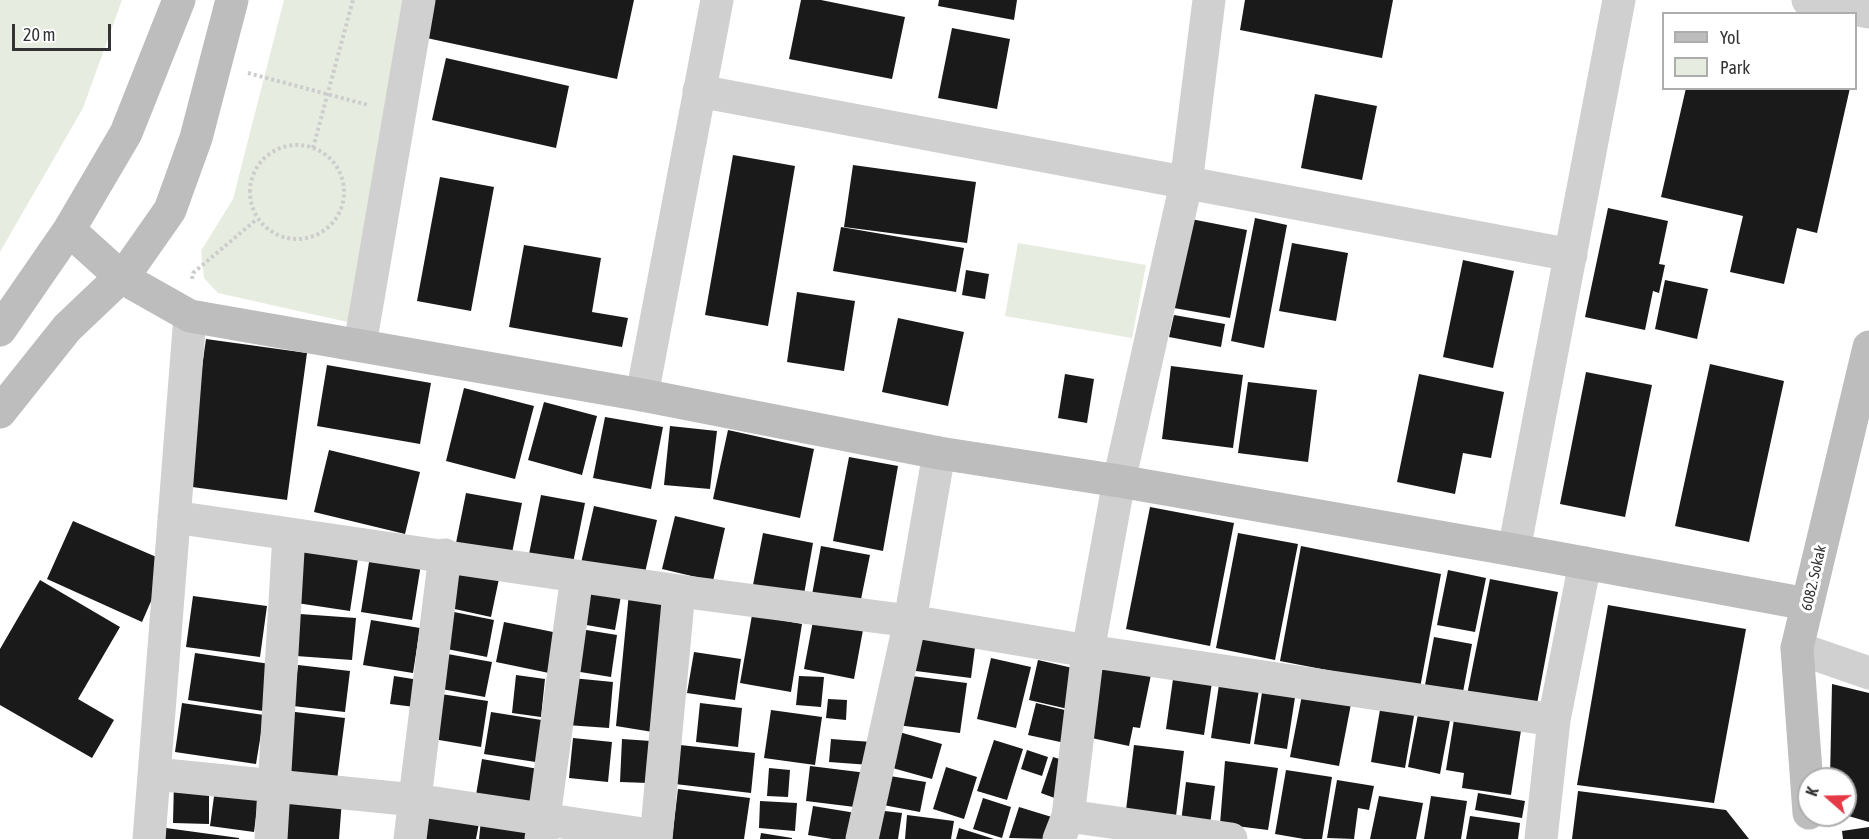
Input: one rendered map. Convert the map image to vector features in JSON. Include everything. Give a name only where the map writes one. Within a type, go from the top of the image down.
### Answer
[{"type":"street","points":[[0,330],[69,230],[126,133],[179,0]]},
{"type":"street","points":[[0,412],[67,328],[128,270],[170,210],[196,138],[232,0]]},
{"type":"street","points":[[360,345],[419,0]]},
{"type":"street","points":[[642,395],[717,0]]},
{"type":"street","points":[[1209,0],[1186,183],[1119,481],[1088,651],[1064,827],[1232,839]]},
{"type":"street","points":[[1514,550],[1619,0]]},
{"type":"street","points":[[1808,0],[1869,12]]},
{"type":"street","points":[[699,92],[1571,255]]},
{"type":"street","points":[[69,230],[121,277],[190,316],[642,395],[939,453],[1119,481],[1807,604]]},
{"type":"street","points":[[149,839],[190,316]]},
{"type":"street","name":"6082. Sokak","points":[[1806,767],[1797,648],[1869,347]]},
{"type":"street","points":[[862,839],[910,621],[939,453]]},
{"type":"street","points":[[174,517],[679,591],[910,621],[1088,651],[1554,720]]},
{"type":"street","points":[[271,839],[289,534]]},
{"type":"street","points":[[410,839],[445,555]]},
{"type":"street","points":[[1540,839],[1554,720],[1585,563]]},
{"type":"street","points":[[542,830],[577,576]]},
{"type":"street","points":[[155,774],[415,800],[542,830],[656,838],[679,591]]},
{"type":"street","points":[[1797,648],[1869,673]]},
{"type":"path","points":[[313,148],[353,0]]},
{"type":"path","points":[[215,64],[400,113]]},
{"type":"path","points":[[298,145],[313,148],[326,155],[336,166],[342,180],[344,194],[341,208],[334,222],[323,232],[309,238],[295,240],[280,237],[267,230],[258,219],[251,206],[249,190],[252,176],[270,153],[284,147],[298,145]]},
{"type":"path","points":[[190,316],[193,273],[258,219]]},
{"type":"green space","points":[[0,0],[122,0],[83,108],[0,252]]},
{"type":"green space","points":[[284,0],[408,0],[352,323],[218,293],[204,278],[201,251],[233,199]]},
{"type":"green space","points":[[1018,243],[1146,265],[1132,338],[1005,316]]},
{"type":"building","points":[[430,0],[634,0],[617,79],[422,37]]},
{"type":"building","points":[[801,0],[821,0],[905,17],[892,79],[789,59]]},
{"type":"building","points":[[939,0],[1017,0],[1014,20],[938,6]]},
{"type":"building","points":[[1245,0],[1393,0],[1382,58],[1240,30]]},
{"type":"building","points":[[952,28],[1010,39],[997,109],[938,98]]},
{"type":"building","points":[[446,58],[569,86],[556,148],[432,120]]},
{"type":"building","points":[[1686,90],[1850,90],[1817,233],[1797,228],[1784,284],[1730,272],[1743,216],[1661,197]]},
{"type":"building","points":[[1315,94],[1377,106],[1362,180],[1301,168]]},
{"type":"building","points":[[733,155],[795,166],[768,326],[705,315]]},
{"type":"building","points":[[853,165],[976,182],[967,243],[844,227]]},
{"type":"building","points":[[440,177],[494,187],[471,311],[417,301]]},
{"type":"building","points":[[1608,208],[1668,221],[1659,264],[1665,265],[1659,293],[1653,291],[1645,330],[1585,317]]},
{"type":"building","points":[[1255,218],[1287,225],[1264,348],[1231,341]]},
{"type":"building","points":[[1191,219],[1247,230],[1230,318],[1174,308]]},
{"type":"building","points":[[841,227],[964,248],[956,292],[833,271]]},
{"type":"building","points":[[1292,243],[1348,253],[1336,321],[1279,311]]},
{"type":"building","points":[[524,245],[601,258],[592,312],[628,318],[622,347],[509,327]]},
{"type":"building","points":[[1463,260],[1514,271],[1493,368],[1443,357]]},
{"type":"building","points":[[966,270],[989,274],[985,299],[962,295]]},
{"type":"building","points":[[1665,280],[1708,289],[1697,339],[1655,329]]},
{"type":"building","points":[[797,292],[855,301],[844,371],[787,362]]},
{"type":"building","points":[[1174,315],[1225,324],[1221,347],[1169,337]]},
{"type":"building","points":[[898,318],[964,332],[948,406],[882,392]]},
{"type":"building","points":[[206,339],[307,353],[287,500],[185,486]]},
{"type":"building","points":[[1710,364],[1784,381],[1749,542],[1675,526]]},
{"type":"building","points":[[327,365],[431,383],[420,444],[317,426]]},
{"type":"building","points":[[1171,366],[1243,375],[1233,448],[1162,439]]},
{"type":"building","points":[[1586,372],[1652,385],[1625,517],[1560,504]]},
{"type":"building","points":[[1065,374],[1094,379],[1087,423],[1058,418]]},
{"type":"building","points":[[1419,374],[1504,392],[1491,458],[1463,453],[1455,494],[1397,482]]},
{"type":"building","points":[[1248,382],[1317,390],[1308,462],[1238,453]]},
{"type":"building","points":[[464,388],[534,406],[515,479],[446,461]]},
{"type":"building","points":[[544,402],[597,416],[582,475],[528,460]]},
{"type":"building","points":[[605,417],[663,427],[651,489],[593,478]]},
{"type":"building","points":[[670,426],[717,431],[710,489],[664,485]]},
{"type":"building","points":[[728,430],[814,449],[800,518],[713,499]]},
{"type":"building","points":[[329,450],[420,472],[405,534],[314,512]]},
{"type":"building","points":[[849,457],[898,466],[883,551],[833,541]]},
{"type":"building","points":[[466,493],[522,503],[512,553],[456,543]]},
{"type":"building","points":[[541,495],[585,503],[573,563],[529,554]]},
{"type":"building","points":[[594,506],[657,520],[644,577],[581,563]]},
{"type":"building","points":[[1150,507],[1234,523],[1210,646],[1126,629]]},
{"type":"building","points":[[675,516],[725,528],[713,581],[662,569]]},
{"type":"building","points":[[73,521],[168,562],[142,622],[47,579]]},
{"type":"building","points":[[763,533],[813,543],[803,600],[752,590]]},
{"type":"building","points":[[1238,533],[1298,544],[1275,660],[1216,648]]},
{"type":"building","points":[[299,543],[359,552],[350,611],[290,602]]},
{"type":"building","points":[[821,546],[870,555],[859,609],[811,600]]},
{"type":"building","points":[[1301,546],[1441,574],[1420,688],[1280,661]]},
{"type":"building","points":[[370,556],[421,564],[412,620],[361,612]]},
{"type":"building","points":[[459,565],[500,574],[491,617],[450,608]]},
{"type":"building","points":[[1448,570],[1486,578],[1475,632],[1437,625]]},
{"type":"building","points":[[1490,579],[1558,592],[1536,709],[1467,695]]},
{"type":"building","points":[[40,580],[120,627],[78,699],[114,720],[92,758],[0,705],[0,649]]},
{"type":"building","points":[[582,583],[622,590],[615,630],[575,623]]},
{"type":"building","points":[[629,593],[673,600],[659,733],[616,726]]},
{"type":"building","points":[[193,596],[267,606],[260,657],[186,647]]},
{"type":"building","points":[[1608,605],[1746,629],[1714,803],[1577,785]]},
{"type":"building","points":[[454,612],[494,620],[487,657],[447,649]]},
{"type":"building","points":[[300,614],[356,618],[352,660],[296,656]]},
{"type":"building","points":[[752,615],[802,624],[791,692],[740,683]]},
{"type":"building","points":[[371,620],[420,628],[413,673],[363,665]]},
{"type":"building","points":[[813,621],[863,630],[854,679],[804,669]]},
{"type":"building","points":[[504,622],[558,633],[549,673],[496,662]]},
{"type":"building","points":[[574,628],[617,635],[611,677],[568,670]]},
{"type":"building","points":[[913,631],[976,640],[971,678],[908,670]]},
{"type":"building","points":[[1434,637],[1472,644],[1463,692],[1425,685]]},
{"type":"building","points":[[694,652],[741,659],[735,700],[687,693]]},
{"type":"building","points":[[195,653],[270,664],[263,711],[188,700]]},
{"type":"building","points":[[442,653],[492,662],[485,697],[436,688]]},
{"type":"building","points":[[1105,654],[1153,665],[1140,728],[1133,727],[1129,746],[1087,737]]},
{"type":"building","points":[[991,658],[1031,667],[1016,728],[977,719]]},
{"type":"building","points":[[1038,660],[1077,669],[1068,709],[1029,700]]},
{"type":"building","points":[[298,665],[350,671],[345,712],[293,706]]},
{"type":"building","points":[[1174,672],[1213,676],[1204,735],[1166,729]]},
{"type":"building","points":[[516,675],[545,679],[541,717],[512,713]]},
{"type":"building","points":[[904,675],[967,683],[960,733],[897,725]]},
{"type":"building","points":[[394,676],[419,680],[415,707],[390,704]]},
{"type":"building","points":[[799,676],[824,677],[821,707],[796,705]]},
{"type":"building","points":[[572,678],[613,682],[609,728],[567,725]]},
{"type":"building","points":[[1220,678],[1260,684],[1250,744],[1211,738]]},
{"type":"building","points":[[1832,684],[1869,693],[1869,822],[1857,818],[1857,767],[1830,767]]},
{"type":"building","points":[[1263,686],[1296,691],[1287,749],[1254,744]]},
{"type":"building","points":[[434,693],[488,701],[481,747],[427,738]]},
{"type":"building","points":[[1302,695],[1351,704],[1339,766],[1290,757]]},
{"type":"building","points":[[828,699],[847,700],[846,720],[826,718]]},
{"type":"building","points":[[182,703],[264,715],[256,764],[175,752]]},
{"type":"building","points":[[700,703],[742,708],[738,747],[696,742]]},
{"type":"building","points":[[1036,703],[1073,712],[1065,743],[1028,735]]},
{"type":"building","points":[[1381,704],[1415,710],[1405,768],[1371,762]]},
{"type":"building","points":[[1419,709],[1451,715],[1440,774],[1408,767]]},
{"type":"building","points":[[771,710],[822,717],[815,765],[764,758]]},
{"type":"building","points":[[287,711],[345,718],[337,780],[279,773]]},
{"type":"building","points":[[491,712],[548,721],[542,763],[484,754]]},
{"type":"building","points":[[1455,713],[1522,724],[1511,795],[1462,788],[1464,773],[1446,770]]},
{"type":"building","points":[[899,732],[942,744],[932,779],[889,767]]},
{"type":"building","points":[[573,738],[612,742],[608,782],[569,778]]},
{"type":"building","points":[[622,739],[651,741],[648,783],[620,782]]},
{"type":"building","points":[[831,739],[872,742],[870,765],[829,762]]},
{"type":"building","points":[[994,740],[1023,749],[1007,800],[977,791]]},
{"type":"building","points":[[680,745],[755,753],[751,793],[675,784]]},
{"type":"building","points":[[1134,745],[1184,751],[1176,816],[1126,810]]},
{"type":"building","points":[[1027,750],[1048,757],[1042,776],[1021,769]]},
{"type":"building","points":[[1053,757],[1072,763],[1060,800],[1041,793]]},
{"type":"building","points":[[482,759],[544,770],[538,805],[476,795]]},
{"type":"building","points":[[1225,761],[1278,768],[1268,830],[1220,824]]},
{"type":"building","points":[[810,766],[867,773],[863,808],[806,801]]},
{"type":"building","points":[[946,767],[977,777],[964,819],[933,809]]},
{"type":"building","points":[[769,768],[790,770],[788,797],[767,796]]},
{"type":"building","points":[[1286,770],[1332,777],[1322,839],[1304,839],[1275,834]]},
{"type":"building","points":[[884,775],[926,782],[920,812],[878,804]]},
{"type":"building","points":[[1337,780],[1374,786],[1369,810],[1358,808],[1354,839],[1327,838]]},
{"type":"building","points":[[174,781],[209,782],[209,824],[173,823]]},
{"type":"building","points":[[1186,782],[1215,786],[1210,825],[1181,822]]},
{"type":"building","points":[[215,789],[259,794],[254,832],[210,826]]},
{"type":"building","points":[[678,789],[750,798],[744,839],[672,839]]},
{"type":"building","points":[[1578,791],[1726,810],[1749,839],[1572,839]]},
{"type":"building","points":[[1478,793],[1525,801],[1522,818],[1475,810]]},
{"type":"building","points":[[282,795],[342,800],[339,839],[284,839]]},
{"type":"building","points":[[1379,796],[1423,803],[1416,839],[1370,839]]},
{"type":"building","points":[[1431,796],[1467,801],[1461,839],[1424,839]]},
{"type":"building","points":[[983,798],[1011,807],[1002,838],[973,829]]},
{"type":"building","points":[[760,801],[797,803],[795,831],[759,828]]},
{"type":"building","points":[[813,806],[862,814],[858,839],[832,839],[808,835]]},
{"type":"building","points":[[1019,807],[1055,818],[1048,839],[1009,838]]},
{"type":"building","points":[[876,810],[902,813],[898,839],[872,839]]},
{"type":"building","points":[[425,814],[479,823],[476,839],[421,839]]},
{"type":"building","points":[[907,815],[954,821],[951,839],[905,839]]},
{"type":"building","points":[[1470,816],[1520,823],[1518,839],[1466,839]]},
{"type":"building","points":[[481,820],[528,827],[526,839],[479,839]]},
{"type":"building","points":[[1869,827],[1869,839],[1843,839],[1842,831]]},
{"type":"building","points":[[166,828],[239,838],[239,839],[165,839]]},
{"type":"building","points":[[959,828],[994,839],[956,839]]},
{"type":"building","points":[[761,833],[792,838],[792,839],[760,839]]}]
